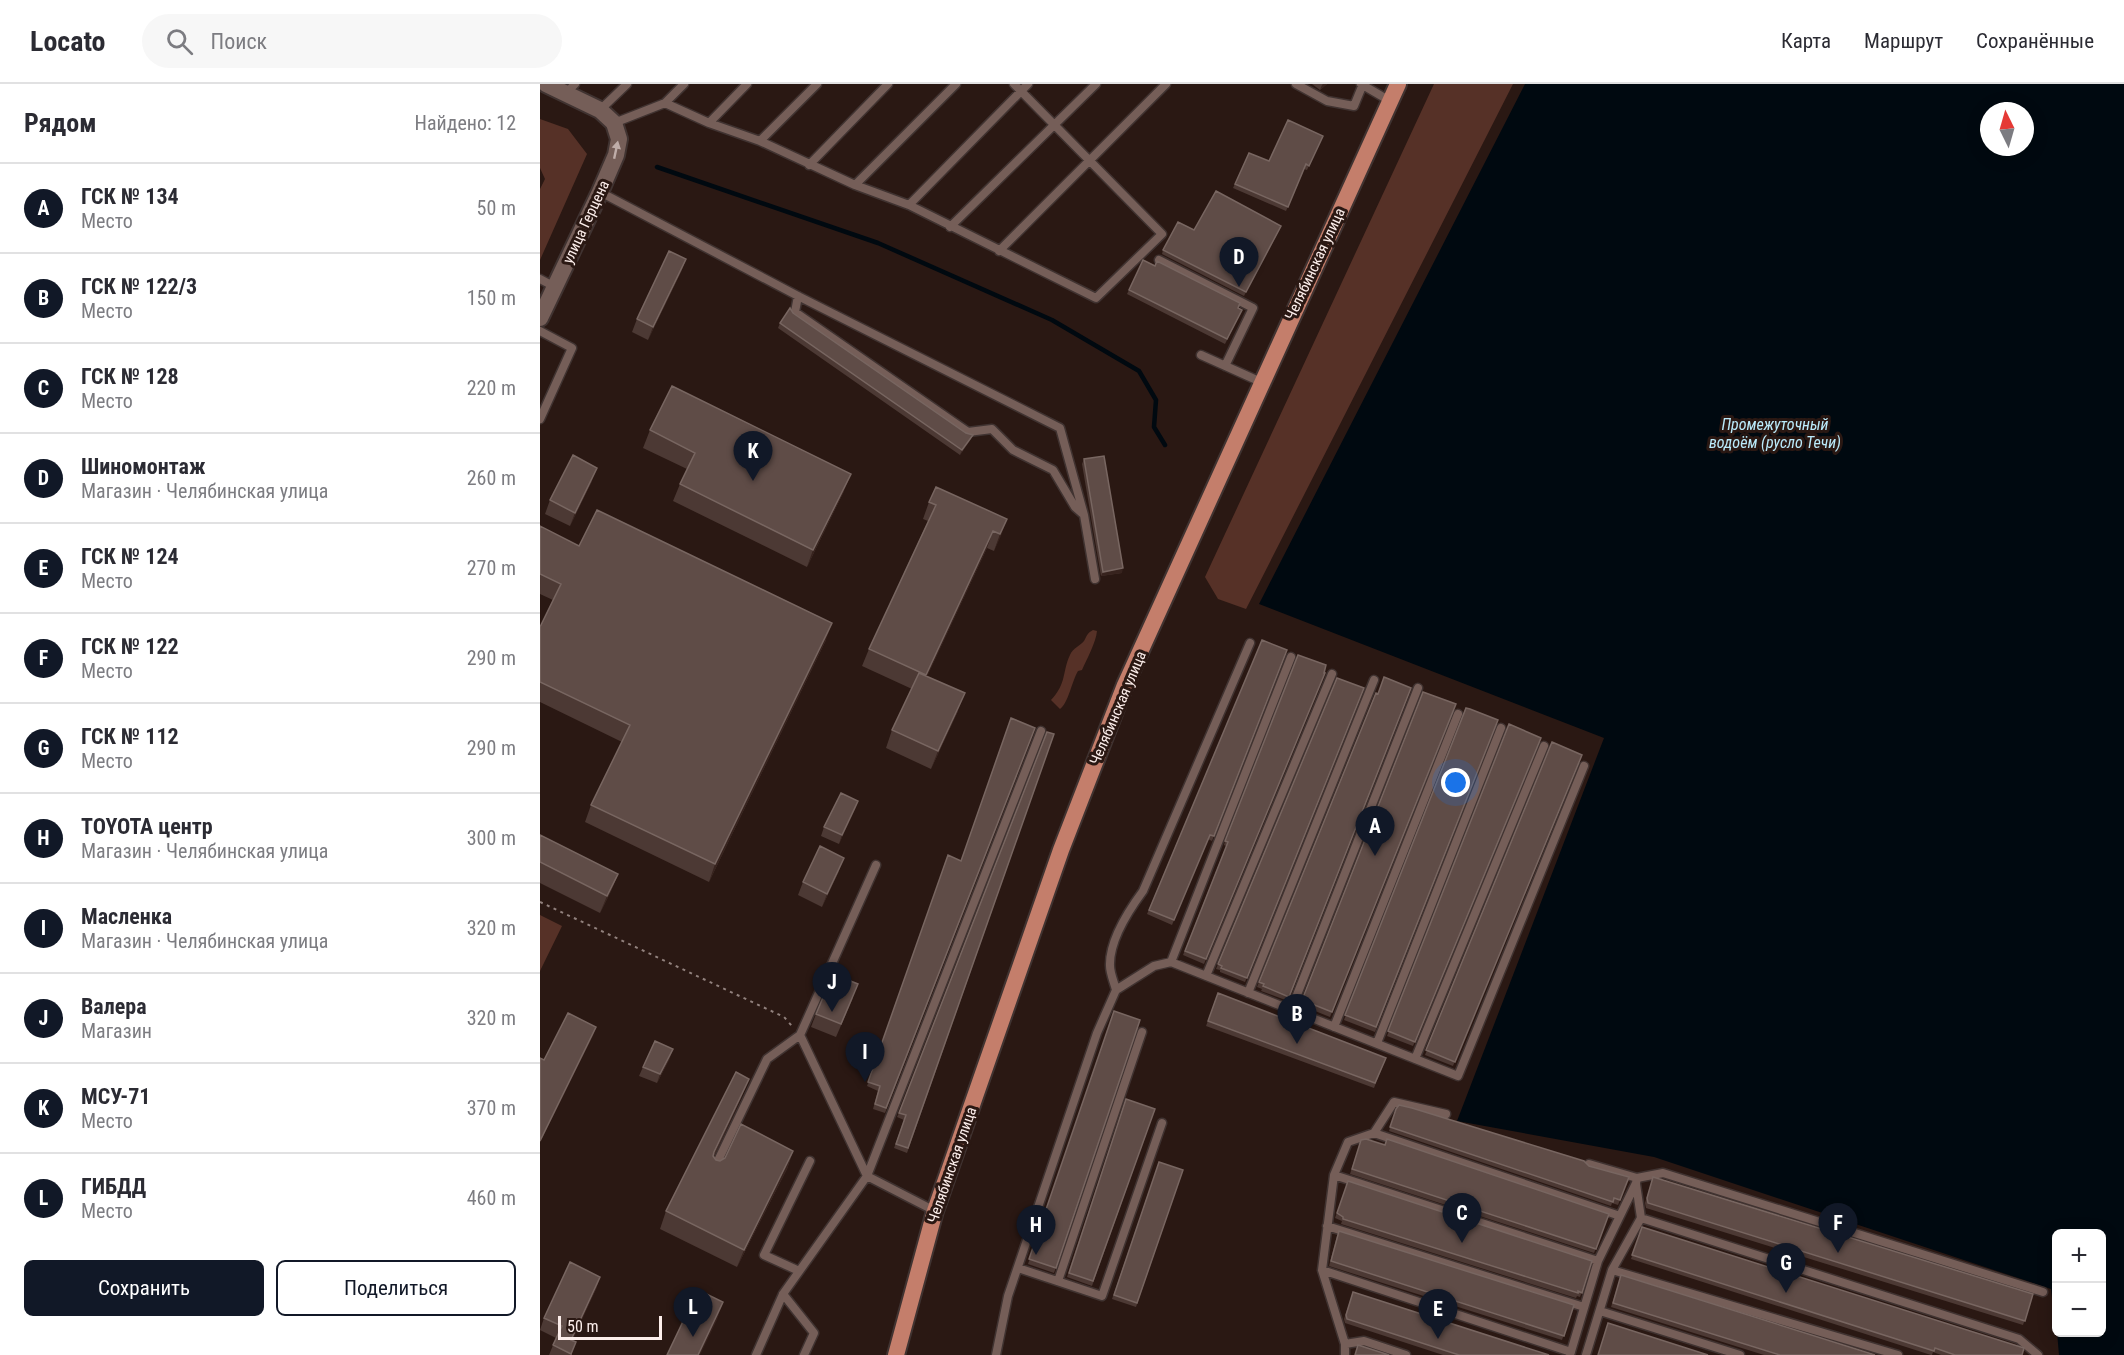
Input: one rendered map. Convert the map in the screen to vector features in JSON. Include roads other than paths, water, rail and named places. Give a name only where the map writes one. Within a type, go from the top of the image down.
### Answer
[{"type":"main road","name":"Челябинская улица","points":[[896,1355],[935,1211],[1061,850],[1117,707],[1398,84]]},
{"type":"street","points":[[546,84],[570,89],[614,123]]},
{"type":"street","name":"улица Герцена","points":[[540,318],[616,155],[618,139],[614,123]]},
{"type":"lane","points":[[600,110],[627,84]]},
{"type":"lane","points":[[614,123],[665,103],[684,84]]},
{"type":"lane","points":[[709,123],[747,84]]},
{"type":"lane","points":[[760,141],[817,84]]},
{"type":"lane","points":[[809,165],[888,84]]},
{"type":"lane","points":[[855,185],[956,84]]},
{"type":"lane","points":[[950,227],[1095,84]]},
{"type":"lane","points":[[999,250],[1166,84]]},
{"type":"lane","points":[[1296,84],[1327,101],[1354,106],[1362,84],[1390,101]]},
{"type":"lane","points":[[665,103],[709,123],[760,141],[855,185],[909,205],[1096,298],[1162,234],[1054,125],[1021,86],[909,205]]},
{"type":"lane","points":[[600,192],[798,296],[1060,428],[1084,515],[1095,579]]},
{"type":"lane","points":[[1159,260],[1253,308],[1225,366]]},
{"type":"lane","points":[[540,279],[555,287]]},
{"type":"lane","points":[[798,296],[795,312],[968,432],[992,429],[1012,450],[1053,470],[1075,507],[1084,515]]},
{"type":"lane","points":[[540,331],[572,348],[540,419]]},
{"type":"lane","points":[[1201,355],[1262,382]]},
{"type":"lane","points":[[1116,990],[1110,965],[1115,942],[1125,916],[1143,891],[1250,643]]},
{"type":"lane","points":[[1171,962],[1291,657]]},
{"type":"lane","points":[[1206,976],[1332,674]]},
{"type":"lane","points":[[1248,993],[1374,680]]},
{"type":"lane","points":[[1291,1010],[1418,688]]},
{"type":"lane","points":[[1334,1027],[1458,714]]},
{"type":"lane","points":[[1377,1044],[1501,728]]},
{"type":"lane","points":[[756,1355],[783,1294],[867,1176],[1041,731]]},
{"type":"lane","points":[[1415,1059],[1544,746]]},
{"type":"lane","points":[[996,1355],[1005,1306],[1017,1268],[1097,1033],[1116,990],[1154,966],[1171,962],[1458,1076],[1584,766]]},
{"type":"lane","points":[[713,1172],[767,1059],[800,1035],[876,865]]},
{"type":"lane","points":[[1058,1281],[1142,1032]]},
{"type":"lane","points":[[800,1035],[867,1176],[935,1211]]},
{"type":"lane","points":[[1374,1133],[1394,1102],[1446,1114]]},
{"type":"lane","points":[[1017,1268],[1102,1296],[1162,1123]]},
{"type":"lane","points":[[1345,1355],[1345,1344],[1322,1269],[1334,1175],[1348,1142],[1374,1133],[1620,1216]]},
{"type":"lane","points":[[800,1271],[764,1255],[810,1161]]},
{"type":"lane","points":[[1588,1164],[1637,1181],[1663,1173],[2043,1292]]},
{"type":"lane","points":[[1334,1175],[1598,1261]]},
{"type":"lane","points":[[1322,1269],[1571,1353],[1598,1261],[1637,1181]]},
{"type":"lane","points":[[1586,1355],[1612,1270],[1641,1218],[1637,1181]]},
{"type":"lane","points":[[1641,1218],[2019,1339],[2038,1355]]},
{"type":"lane","points":[[1327,1226],[1584,1307]]},
{"type":"lane","points":[[1612,1270],[1898,1355]]},
{"type":"lane","points":[[783,1294],[814,1334],[804,1355]]},
{"type":"lane","points":[[1599,1311],[1740,1355]]},
{"type":"lane","points":[[1345,1344],[1364,1341],[1406,1355]]},
{"type":"water","name":"Промежуточный водоём (русло Течи)","points":[[1525,84],[2124,84],[2124,1355],[2059,1355],[2057,1337],[2106,1337],[2106,1229],[2052,1229],[2052,1298],[2051,1289],[1654,1157],[1457,1121],[1604,738],[1259,604]]},
{"type":"waterway","points":[[657,167],[878,243],[1052,320],[1139,371],[1156,400],[1154,427],[1165,445]]},
{"type":"place","name":"Шиномонтаж","points":[[1239,287]]},
{"type":"place","name":"МСУ-71","points":[[753,481]]},
{"type":"place","name":"ГСК № 134","points":[[1375,856]]},
{"type":"place","name":"Валера","points":[[832,1012]]},
{"type":"place","name":"ГСК № 122/3","points":[[1297,1044]]},
{"type":"place","name":"Масленка","points":[[865,1082]]},
{"type":"place","name":"ГСК № 128","points":[[1462,1243]]},
{"type":"place","name":"ГСК № 122","points":[[1838,1253]]},
{"type":"place","name":"TOYOTA центр","points":[[1036,1255]]},
{"type":"place","name":"ГСК № 112","points":[[1786,1293]]},
{"type":"place","name":"ГИБДД","points":[[693,1337]]},
{"type":"place","name":"ГСК № 124","points":[[1438,1339]]}]
